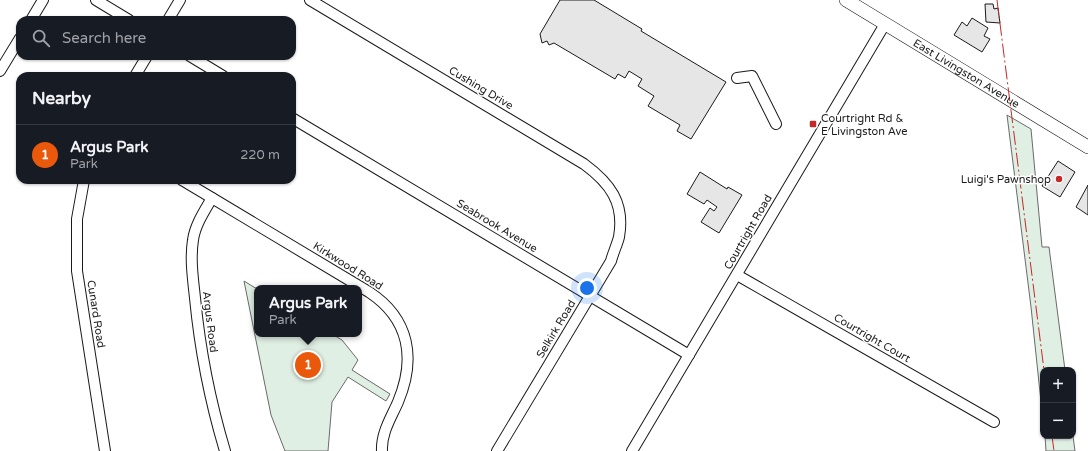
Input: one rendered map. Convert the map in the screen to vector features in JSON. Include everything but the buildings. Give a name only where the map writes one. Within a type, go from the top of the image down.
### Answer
[{"type":"main road","name":"East Livingston Avenue","points":[[846,0],[1088,147]]},
{"type":"street","points":[[33,16],[43,0]]},
{"type":"street","points":[[96,0],[122,16]]},
{"type":"street","points":[[170,16],[180,0]]},
{"type":"street","name":"Cushing Drive","points":[[310,0],[584,164],[600,176],[612,190],[620,214]]},
{"type":"street","name":"Courtright Road","points":[[632,451],[885,24]]},
{"type":"street","points":[[0,71],[16,45]]},
{"type":"street","points":[[137,72],[145,60]]},
{"type":"street","points":[[197,60],[216,72]]},
{"type":"street","points":[[737,78],[752,76],[776,124]]},
{"type":"street","name":"Seabrook Avenue","points":[[296,120],[689,355]]},
{"type":"street","name":"Cunard Road","points":[[83,184],[77,219],[77,272],[105,451]]},
{"type":"street","name":"Kirkwood Road","points":[[189,184],[357,285]]},
{"type":"street","name":"Argus Road","points":[[212,198],[193,238],[192,268],[202,355],[216,421],[225,451]]},
{"type":"street","name":"Selkirk Road","points":[[497,451],[611,261],[619,238],[620,214]]},
{"type":"street","name":"Courtright Court","points":[[737,274],[994,422]]},
{"type":"street","name":"Kirkwood Road","points":[[362,288],[379,298],[393,313],[403,330],[406,341],[408,363],[405,383],[387,424],[382,451]]},
{"type":"green space","points":[[1007,115],[1031,129],[1042,247],[1049,247],[1065,367],[1040,367],[1040,392]]},
{"type":"green space","points":[[244,281],[254,287],[254,331]]},
{"type":"green space","points":[[255,337],[337,337],[342,340],[358,360],[352,370],[390,394],[386,401],[348,377],[332,402],[328,451],[285,451],[271,415]]},
{"type":"green space","points":[[1045,439],[1073,439],[1075,451],[1046,451]]},
{"type":"power","points":[[997,0],[1044,367]]},
{"type":"power","points":[[1052,439],[1054,451]]},
{"type":"place","name":"Courtright Rd & E Livingston Ave","points":[[813,124]]},
{"type":"place","name":"Luigi's Pawnshop","points":[[1059,179]]},
{"type":"place","name":"Argus Park","points":[[308,365]]}]
